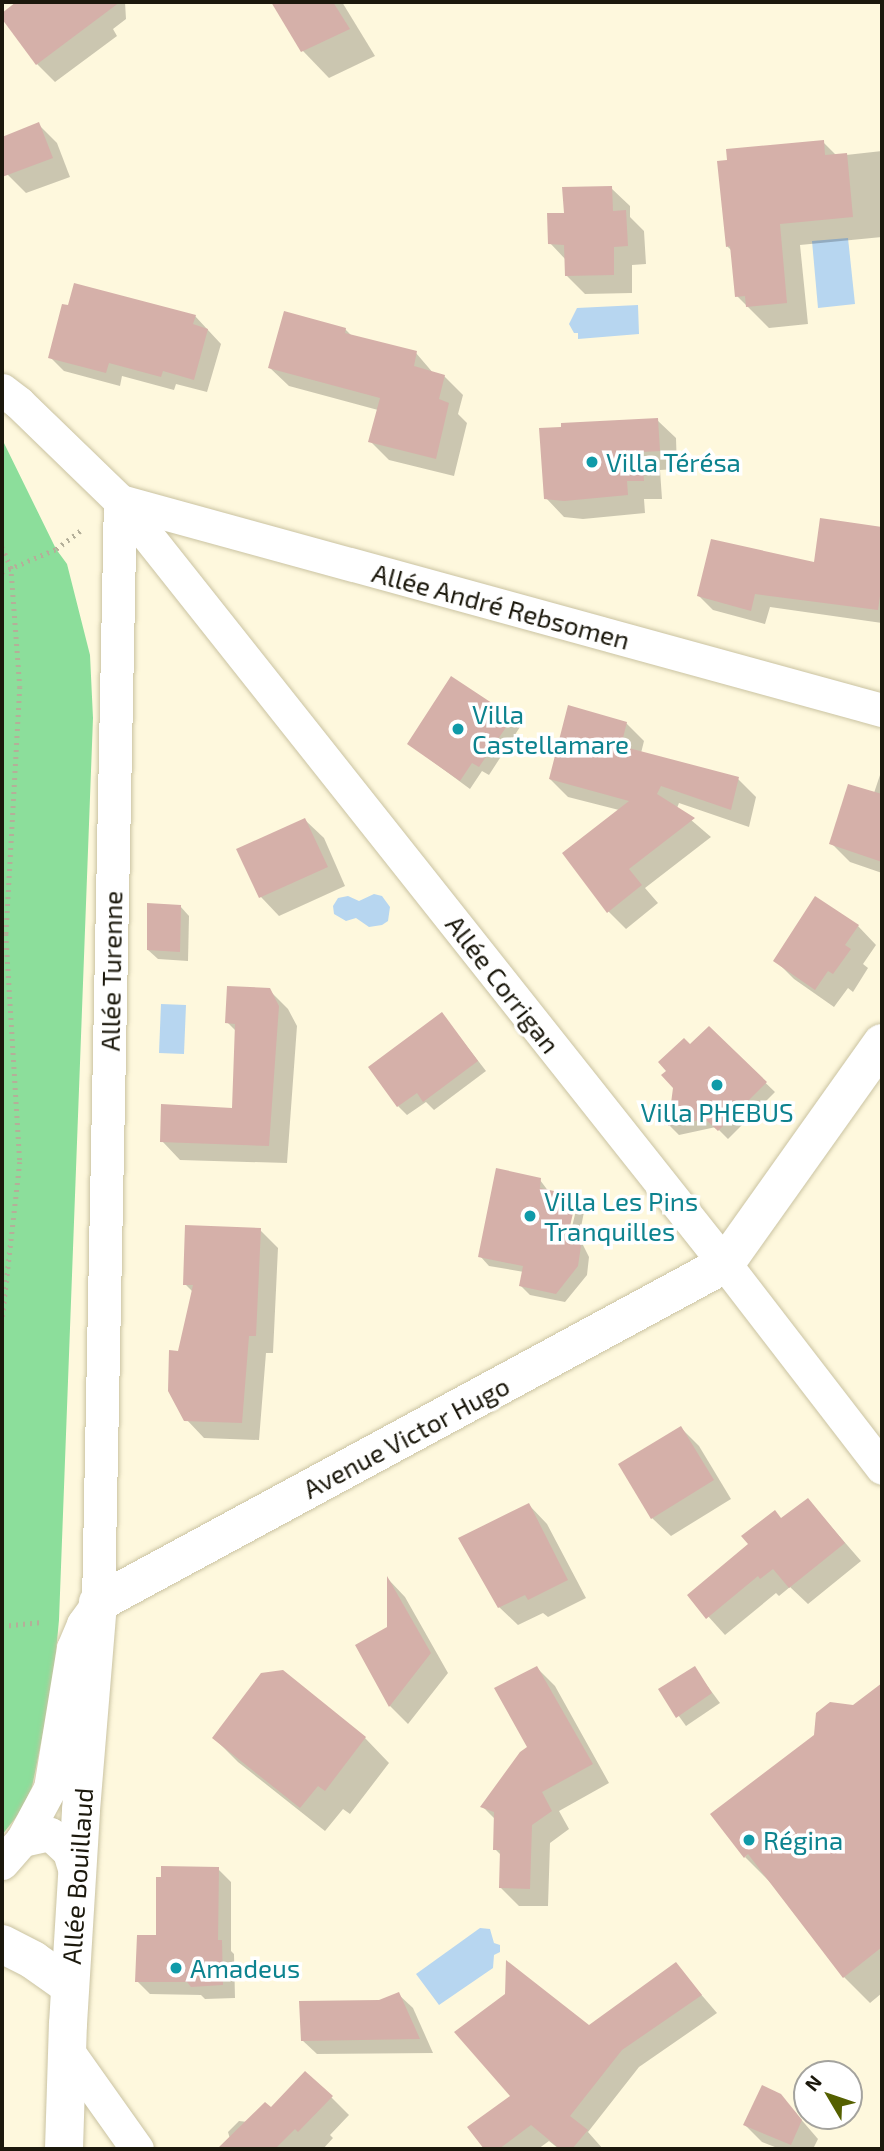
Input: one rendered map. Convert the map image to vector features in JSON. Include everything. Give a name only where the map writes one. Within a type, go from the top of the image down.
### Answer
[{"type":"street","points":[[2,390],[19,402],[120,501]]},
{"type":"street","name":"Allée André Rebsomen","points":[[120,501],[882,710]]},
{"type":"street","name":"Allée Corrigan","points":[[120,501],[724,1264],[882,1468]]},
{"type":"street","name":"Allée Turenne","points":[[98,1604],[120,501]]},
{"type":"street","name":"Avenue Victor Hugo","points":[[12,1852],[50,1788],[73,1648],[83,1624],[98,1604],[724,1264],[882,1043]]},
{"type":"street","name":"Allée Bouillaud","points":[[64,2149],[66,2050],[98,1604]]},
{"type":"street","points":[[12,1852],[50,1834],[69,1852],[77,1879]]},
{"type":"street","points":[[2,1944],[33,1960],[71,1986]]},
{"type":"street","points":[[66,2050],[137,2149]]},
{"type":"path","points":[[2,572],[10,565],[56,549],[120,501]]},
{"type":"path","points":[[2,547],[10,565],[20,687],[4,934],[20,1162],[2,1323]]},
{"type":"path","points":[[2,561],[10,565]]},
{"type":"green space","points":[[2,439],[56,549],[67,564],[90,655],[93,718],[59,1620],[53,1684],[32,1787],[21,1811],[2,1835]]},
{"type":"water","points":[[848,238],[855,304],[818,308],[812,241]]},
{"type":"water","points":[[638,305],[639,334],[578,339],[578,333],[574,333],[569,324],[577,308]]},
{"type":"water","points":[[374,894],[382,896],[390,907],[388,921],[382,925],[369,927],[356,918],[346,921],[334,914],[333,906],[338,898],[348,896],[359,901]]},
{"type":"water","points":[[161,1004],[186,1005],[184,1054],[159,1053]]},
{"type":"water","points":[[480,1928],[490,1929],[494,1943],[500,1945],[500,1952],[494,1955],[493,1968],[439,2005],[416,1974]]},
{"type":"building","points":[[16,2],[120,2],[36,65],[2,19],[2,13]]},
{"type":"building","points":[[271,2],[333,2],[350,29],[301,52]]},
{"type":"building","points":[[39,122],[53,158],[2,177],[2,137]]},
{"type":"building","points":[[824,140],[825,155],[847,153],[853,217],[780,224],[787,303],[746,307],[745,296],[735,297],[730,246],[726,247],[717,161],[727,160],[726,149]]},
{"type":"building","points":[[612,186],[613,211],[626,210],[628,246],[614,247],[614,275],[565,276],[564,245],[548,244],[547,213],[564,213],[562,187]]},
{"type":"building","points":[[74,283],[196,315],[193,324],[208,329],[194,380],[163,371],[161,377],[109,363],[106,373],[48,358],[62,304],[68,305]]},
{"type":"building","points":[[284,311],[346,328],[345,333],[417,351],[414,366],[445,375],[439,399],[449,403],[436,459],[368,442],[380,398],[268,368]]},
{"type":"building","name":"Villa Térésa","points":[[658,418],[660,451],[642,452],[644,481],[627,481],[628,495],[564,501],[544,499],[539,428],[561,427],[561,423]]},
{"type":"building","points":[[820,518],[882,527],[882,582],[878,610],[755,594],[751,611],[697,596],[711,539],[814,562]]},
{"type":"building","name":"Villa Castellamare","points":[[451,676],[513,717],[479,767],[472,763],[460,781],[407,744]]},
{"type":"building","points":[[568,705],[627,722],[621,746],[739,777],[731,810],[661,786],[657,794],[695,818],[629,869],[642,885],[607,913],[562,853],[629,801],[549,779]]},
{"type":"building","points":[[848,784],[882,794],[882,862],[829,844]]},
{"type":"building","points":[[305,818],[328,867],[259,898],[236,849]]},
{"type":"building","points":[[815,896],[859,925],[845,945],[851,949],[833,974],[828,971],[815,990],[773,961]]},
{"type":"building","points":[[147,903],[181,905],[180,952],[147,950]]},
{"type":"building","points":[[227,986],[270,988],[279,1006],[269,1146],[160,1142],[161,1104],[232,1108],[235,1024],[225,1023]]},
{"type":"building","points":[[442,1012],[478,1061],[423,1102],[417,1093],[397,1107],[368,1067]]},
{"type":"building","name":"Villa PHEBUS","points":[[709,1026],[767,1082],[718,1131],[705,1119],[668,1126],[673,1088],[661,1075],[666,1071],[658,1062],[684,1038],[690,1044]]},
{"type":"building","name":"Villa Les Pins Tranquilles","points":[[496,1168],[541,1178],[540,1188],[577,1196],[570,1226],[581,1246],[578,1266],[556,1294],[519,1286],[523,1266],[478,1257]]},
{"type":"building","points":[[185,1225],[261,1228],[256,1336],[249,1336],[242,1423],[184,1421],[168,1391],[169,1350],[178,1351],[193,1285],[183,1285]]},
{"type":"building","points":[[681,1426],[714,1480],[651,1519],[618,1464]]},
{"type":"building","points":[[808,1498],[845,1543],[789,1588],[773,1569],[760,1579],[758,1576],[706,1619],[687,1595],[748,1544],[741,1536],[775,1510],[781,1518]]},
{"type":"building","points":[[529,1503],[568,1580],[528,1600],[525,1595],[498,1608],[458,1538]]},
{"type":"building","points":[[387,1576],[431,1653],[389,1707],[355,1645],[387,1627]]},
{"type":"building","points":[[537,1666],[593,1764],[542,1792],[552,1811],[532,1825],[530,1889],[499,1888],[500,1850],[493,1850],[494,1812],[480,1807],[520,1752],[527,1747],[494,1688]]},
{"type":"building","points":[[695,1666],[712,1693],[676,1718],[658,1689]]},
{"type":"building","points":[[283,1670],[366,1737],[325,1791],[318,1786],[300,1808],[212,1738],[261,1673]]},
{"type":"building","name":"Régina","points":[[882,1683],[882,1947],[843,1978],[748,1854],[744,1858],[710,1814],[814,1735],[816,1713],[830,1702],[853,1705]]},
{"type":"building","points":[[161,1866],[219,1867],[218,1940],[222,1940],[223,1985],[191,1987],[187,1982],[135,1982],[137,1935],[156,1935],[156,1877],[161,1877]]},
{"type":"building","points":[[506,1960],[589,2025],[676,1962],[702,1995],[622,2050],[570,2116],[588,2130],[572,2149],[560,2149],[531,2125],[499,2149],[484,2149],[467,2127],[510,2096],[454,2032],[505,1994]]},
{"type":"building","points":[[399,1992],[420,2039],[301,2041],[299,2001],[379,2000]]},
{"type":"building","points":[[305,2071],[333,2096],[298,2132],[295,2129],[275,2149],[217,2149],[265,2102],[271,2107]]},
{"type":"building","points":[[762,2085],[781,2094],[793,2109],[793,2130],[798,2130],[791,2145],[743,2125]]},
{"type":"place","name":"Villa Térésa","points":[[592,462]]},
{"type":"place","name":"Villa Castellamare","points":[[458,729]]},
{"type":"place","name":"Villa PHEBUS","points":[[717,1085]]},
{"type":"place","name":"Villa Les Pins Tranquilles","points":[[530,1216]]},
{"type":"place","name":"Régina","points":[[749,1840]]},
{"type":"place","name":"Amadeus","points":[[176,1968]]}]
